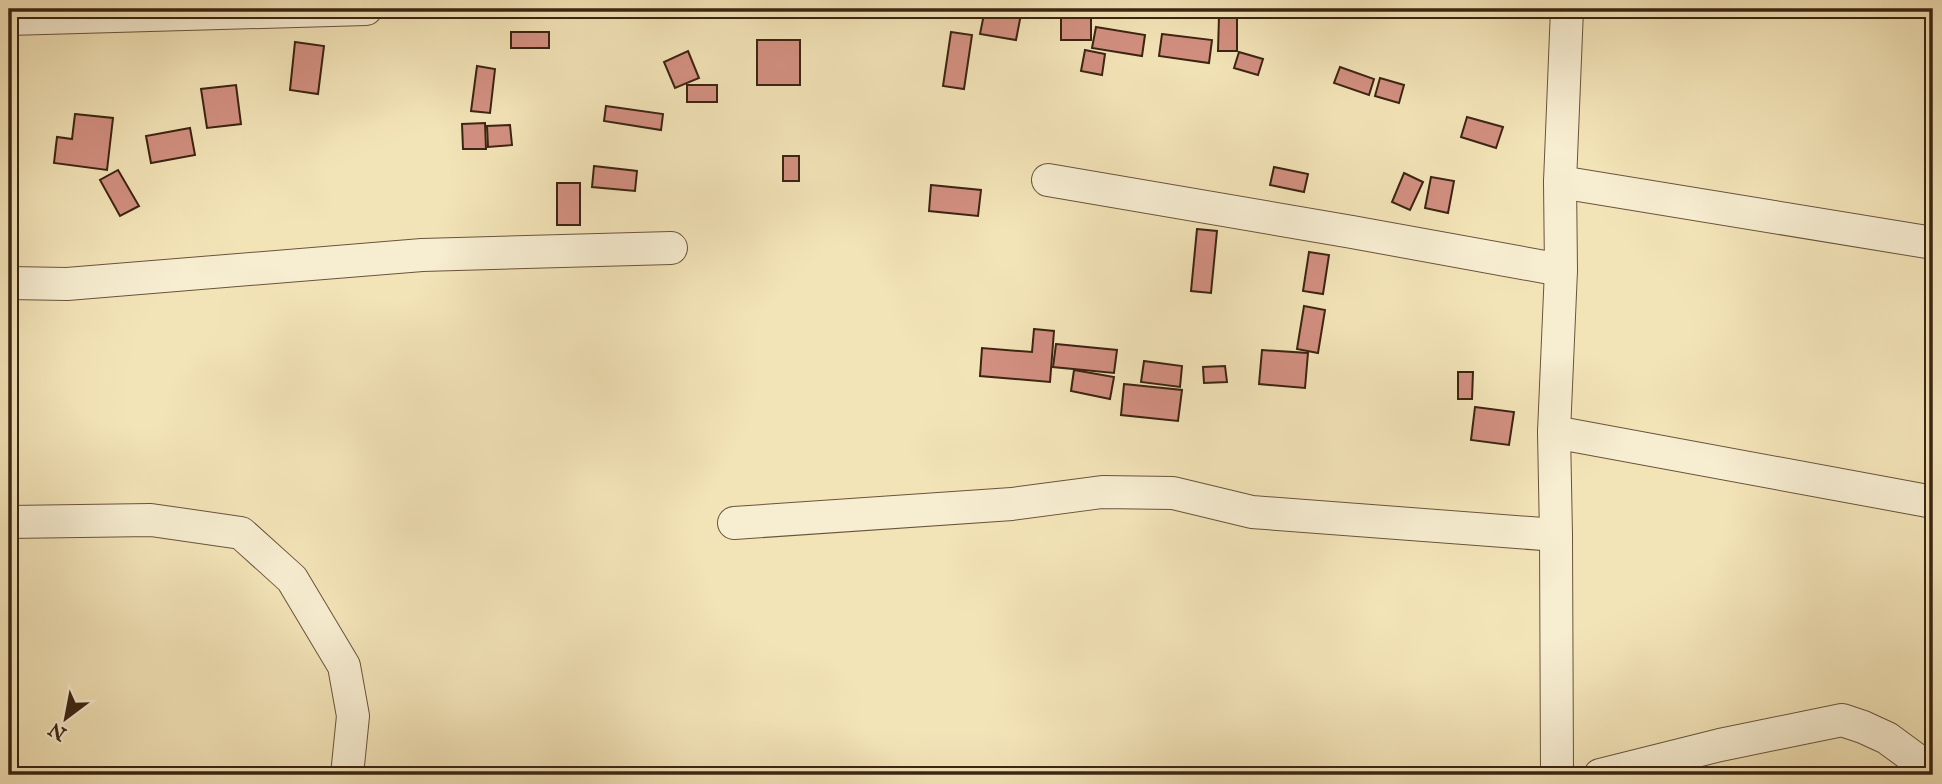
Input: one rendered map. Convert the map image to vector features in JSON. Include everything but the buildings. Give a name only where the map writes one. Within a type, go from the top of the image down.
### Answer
[{"type":"street","points":[[9,19],[366,9]]},
{"type":"street","points":[[1557,775],[1554,432],[1567,9]]},
{"type":"street","points":[[1048,180],[1561,270]]},
{"type":"street","points":[[1560,182],[1933,243]]},
{"type":"street","points":[[9,282],[67,284],[422,255],[671,248]]},
{"type":"street","points":[[1554,432],[1933,502]]},
{"type":"street","points":[[734,523],[1012,504],[1102,492],[1173,493],[1252,512],[1556,535]]},
{"type":"street","points":[[9,522],[151,520],[241,533],[292,579],[344,666],[353,716],[347,775]]},
{"type":"street","points":[[1600,775],[1720,745],[1842,720],[1887,737],[1926,768]]}]
